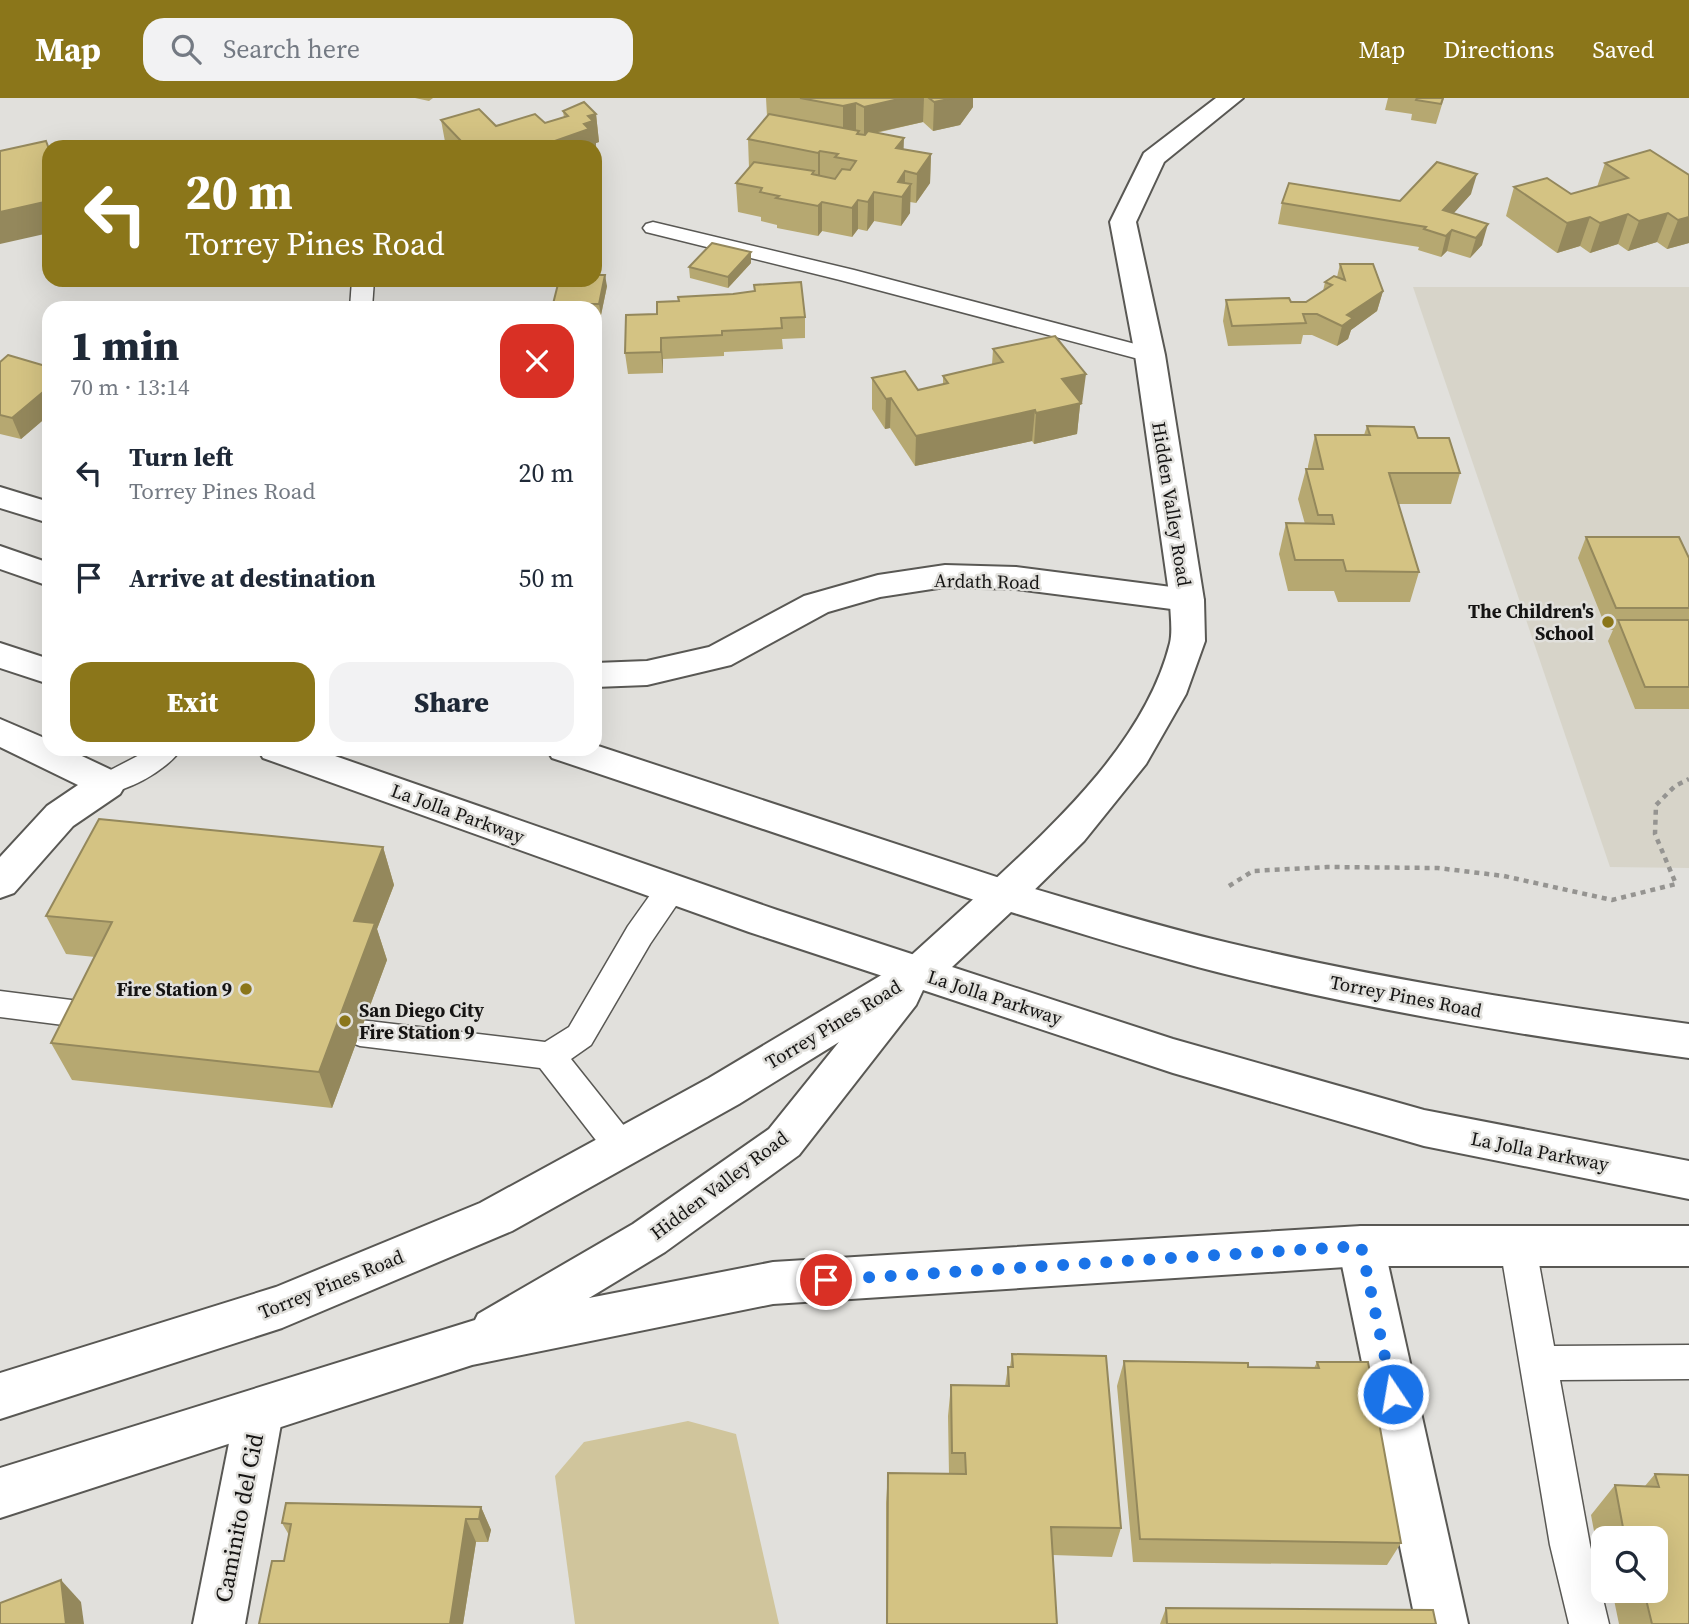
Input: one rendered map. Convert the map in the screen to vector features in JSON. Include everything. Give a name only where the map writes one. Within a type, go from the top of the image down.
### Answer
[{"type":"main road","name":"Hidden Valley Road","points":[[1004,895],[1072,831],[1133,755],[1168,694],[1188,641],[1187,600],[1150,355],[1123,222],[1153,158],[1231,98]]},
{"type":"main road","points":[[0,497],[42,511]]},
{"type":"main road","points":[[1,558],[42,567]]},
{"type":"main road","points":[[1,558],[42,573]]},
{"type":"main road","name":"Ardath Road","points":[[602,675],[647,673],[719,657],[816,604],[878,586],[945,576],[1016,578],[1187,600]]},
{"type":"main road","points":[[0,655],[42,670]]},
{"type":"main road","points":[[0,732],[42,752]]},
{"type":"main road","points":[[0,883],[60,816],[107,784],[49,756]]},
{"type":"main road","name":"La Jolla Parkway","points":[[296,756],[671,889],[1173,1056],[1424,1128],[1689,1181]]},
{"type":"main road","points":[[586,756],[1004,895]]},
{"type":"main road","name":"Torrey Pines Road","points":[[0,1396],[282,1307],[496,1217],[724,1091],[919,972],[1004,895],[1164,942],[1336,983],[1554,1024],[1689,1041]]},
{"type":"main road","name":"Hidden Valley Road","points":[[472,1343],[649,1238],[784,1142],[919,972]]},
{"type":"main road","points":[[1361,1246],[1442,1624]]},
{"type":"main road","points":[[0,1493],[259,1413],[472,1343],[773,1283],[1361,1246],[1689,1246]]},
{"type":"main road","name":"Caminito del Cid","points":[[219,1624],[259,1413]]},
{"type":"lane","points":[[653,228],[846,275],[1150,355]]},
{"type":"lane","points":[[107,784],[161,756]]},
{"type":"lane","points":[[360,1032],[548,1056],[580,1036],[639,935],[671,889]]},
{"type":"lane","points":[[0,1004],[103,1017]]},
{"type":"lane","points":[[548,1056],[621,1147]]},
{"type":"lane","points":[[1518,1247],[1570,1545],[1589,1624]]},
{"type":"lane","points":[[1539,1363],[1689,1362]]},
{"type":"path","points":[[1229,886],[1252,871],[1327,867],[1438,867],[1504,876],[1612,900],[1676,884],[1655,834],[1656,805],[1675,786],[1689,779]]},
{"type":"shaded area","name":"The Children's School","points":[[1413,287],[1689,287],[1689,868],[1610,867]]},
{"type":"shaded area","points":[[688,1421],[736,1434],[779,1624],[575,1624],[555,1476],[584,1442]]},
{"type":"building","points":[[800,98],[903,98],[864,107],[856,103],[843,106]]},
{"type":"building","points":[[929,98],[954,98],[934,102]]},
{"type":"building","points":[[1443,98],[1441,104],[1416,100]]},
{"type":"building","points":[[584,102],[596,114],[588,116],[593,121],[584,124],[589,129],[558,140],[460,140],[441,120],[479,109],[496,126],[535,114],[545,123],[568,116],[563,111]]},
{"type":"building","points":[[769,114],[859,131],[857,134],[865,135],[868,131],[904,138],[896,148],[931,154],[917,174],[905,171],[898,182],[911,184],[902,197],[874,192],[868,202],[858,200],[852,208],[822,202],[818,206],[776,198],[779,196],[760,192],[762,188],[736,183],[754,162],[814,171],[812,174],[835,179],[842,169],[850,170],[856,161],[835,157],[838,154],[818,153],[748,139]]},
{"type":"building","points":[[42,142],[42,203],[0,212],[0,151]]},
{"type":"building","points":[[1650,150],[1689,175],[1689,217],[1678,220],[1668,213],[1639,221],[1628,214],[1600,223],[1590,217],[1567,223],[1514,187],[1547,178],[1571,194],[1628,178],[1605,163]]},
{"type":"building","points":[[1437,162],[1477,174],[1443,210],[1488,224],[1476,238],[1452,230],[1446,236],[1424,229],[1426,227],[1282,203],[1289,183],[1400,201]]},
{"type":"building","points":[[712,243],[751,252],[728,277],[689,267]]},
{"type":"building","points":[[1340,264],[1373,264],[1383,291],[1347,315],[1353,318],[1342,326],[1317,314],[1303,314],[1306,323],[1232,326],[1226,300],[1289,298],[1291,302],[1306,302],[1332,285],[1325,282],[1334,276],[1345,280]]},
{"type":"building","points":[[602,275],[605,275],[600,301],[554,301],[557,287],[602,287]]},
{"type":"building","points":[[801,282],[805,317],[781,318],[782,328],[661,338],[661,352],[625,353],[626,315],[657,314],[657,302],[679,301],[678,297],[755,291],[754,285]]},
{"type":"building","points":[[1055,336],[1086,374],[1062,379],[1081,403],[1036,413],[1035,410],[916,436],[891,398],[886,399],[872,378],[905,371],[918,390],[948,383],[943,376],[1003,362],[993,349]]},
{"type":"building","points":[[8,355],[42,365],[42,393],[12,418],[0,415],[0,362]]},
{"type":"building","points":[[1367,426],[1414,427],[1418,438],[1449,438],[1460,473],[1389,473],[1419,572],[1346,571],[1343,560],[1295,560],[1286,523],[1334,524],[1332,515],[1318,515],[1306,469],[1323,469],[1315,435],[1370,435]]},
{"type":"building","points":[[1586,537],[1679,537],[1689,558],[1689,608],[1616,608]]},
{"type":"building","points":[[1618,620],[1689,620],[1689,687],[1645,687]]},
{"type":"building","name":"Fire Station 9","points":[[99,819],[383,847],[354,921],[375,923],[319,1072],[51,1043],[112,922],[46,916]]},
{"type":"building","points":[[1012,1354],[1106,1356],[1121,1528],[1051,1527],[1057,1624],[887,1624],[888,1473],[966,1474],[965,1453],[952,1453],[951,1385],[1009,1386],[1008,1367],[1013,1367]]},
{"type":"building","points":[[1124,1361],[1248,1363],[1248,1367],[1319,1368],[1317,1362],[1368,1362],[1401,1543],[1140,1539]]},
{"type":"building","points":[[1655,1474],[1689,1475],[1689,1624],[1652,1624],[1647,1603],[1668,1603],[1668,1526],[1623,1526],[1615,1485],[1659,1487]]},
{"type":"building","points":[[286,1503],[481,1507],[479,1519],[466,1519],[450,1624],[259,1624],[272,1561],[284,1561],[291,1524],[282,1523]]},
{"type":"building","points":[[61,1580],[66,1624],[0,1624],[0,1603]]},
{"type":"building","points":[[1166,1608],[1433,1610],[1436,1624],[1167,1624]]},
{"type":"place","name":"The Children's School","points":[[1608,622]]},
{"type":"place","name":"Fire Station 9","points":[[246,989]]},
{"type":"place","name":"San Diego City Fire Station 9","points":[[345,1021]]},
{"type":"route","points":[[826,1280],[1361,1246],[1393,1394]]}]
